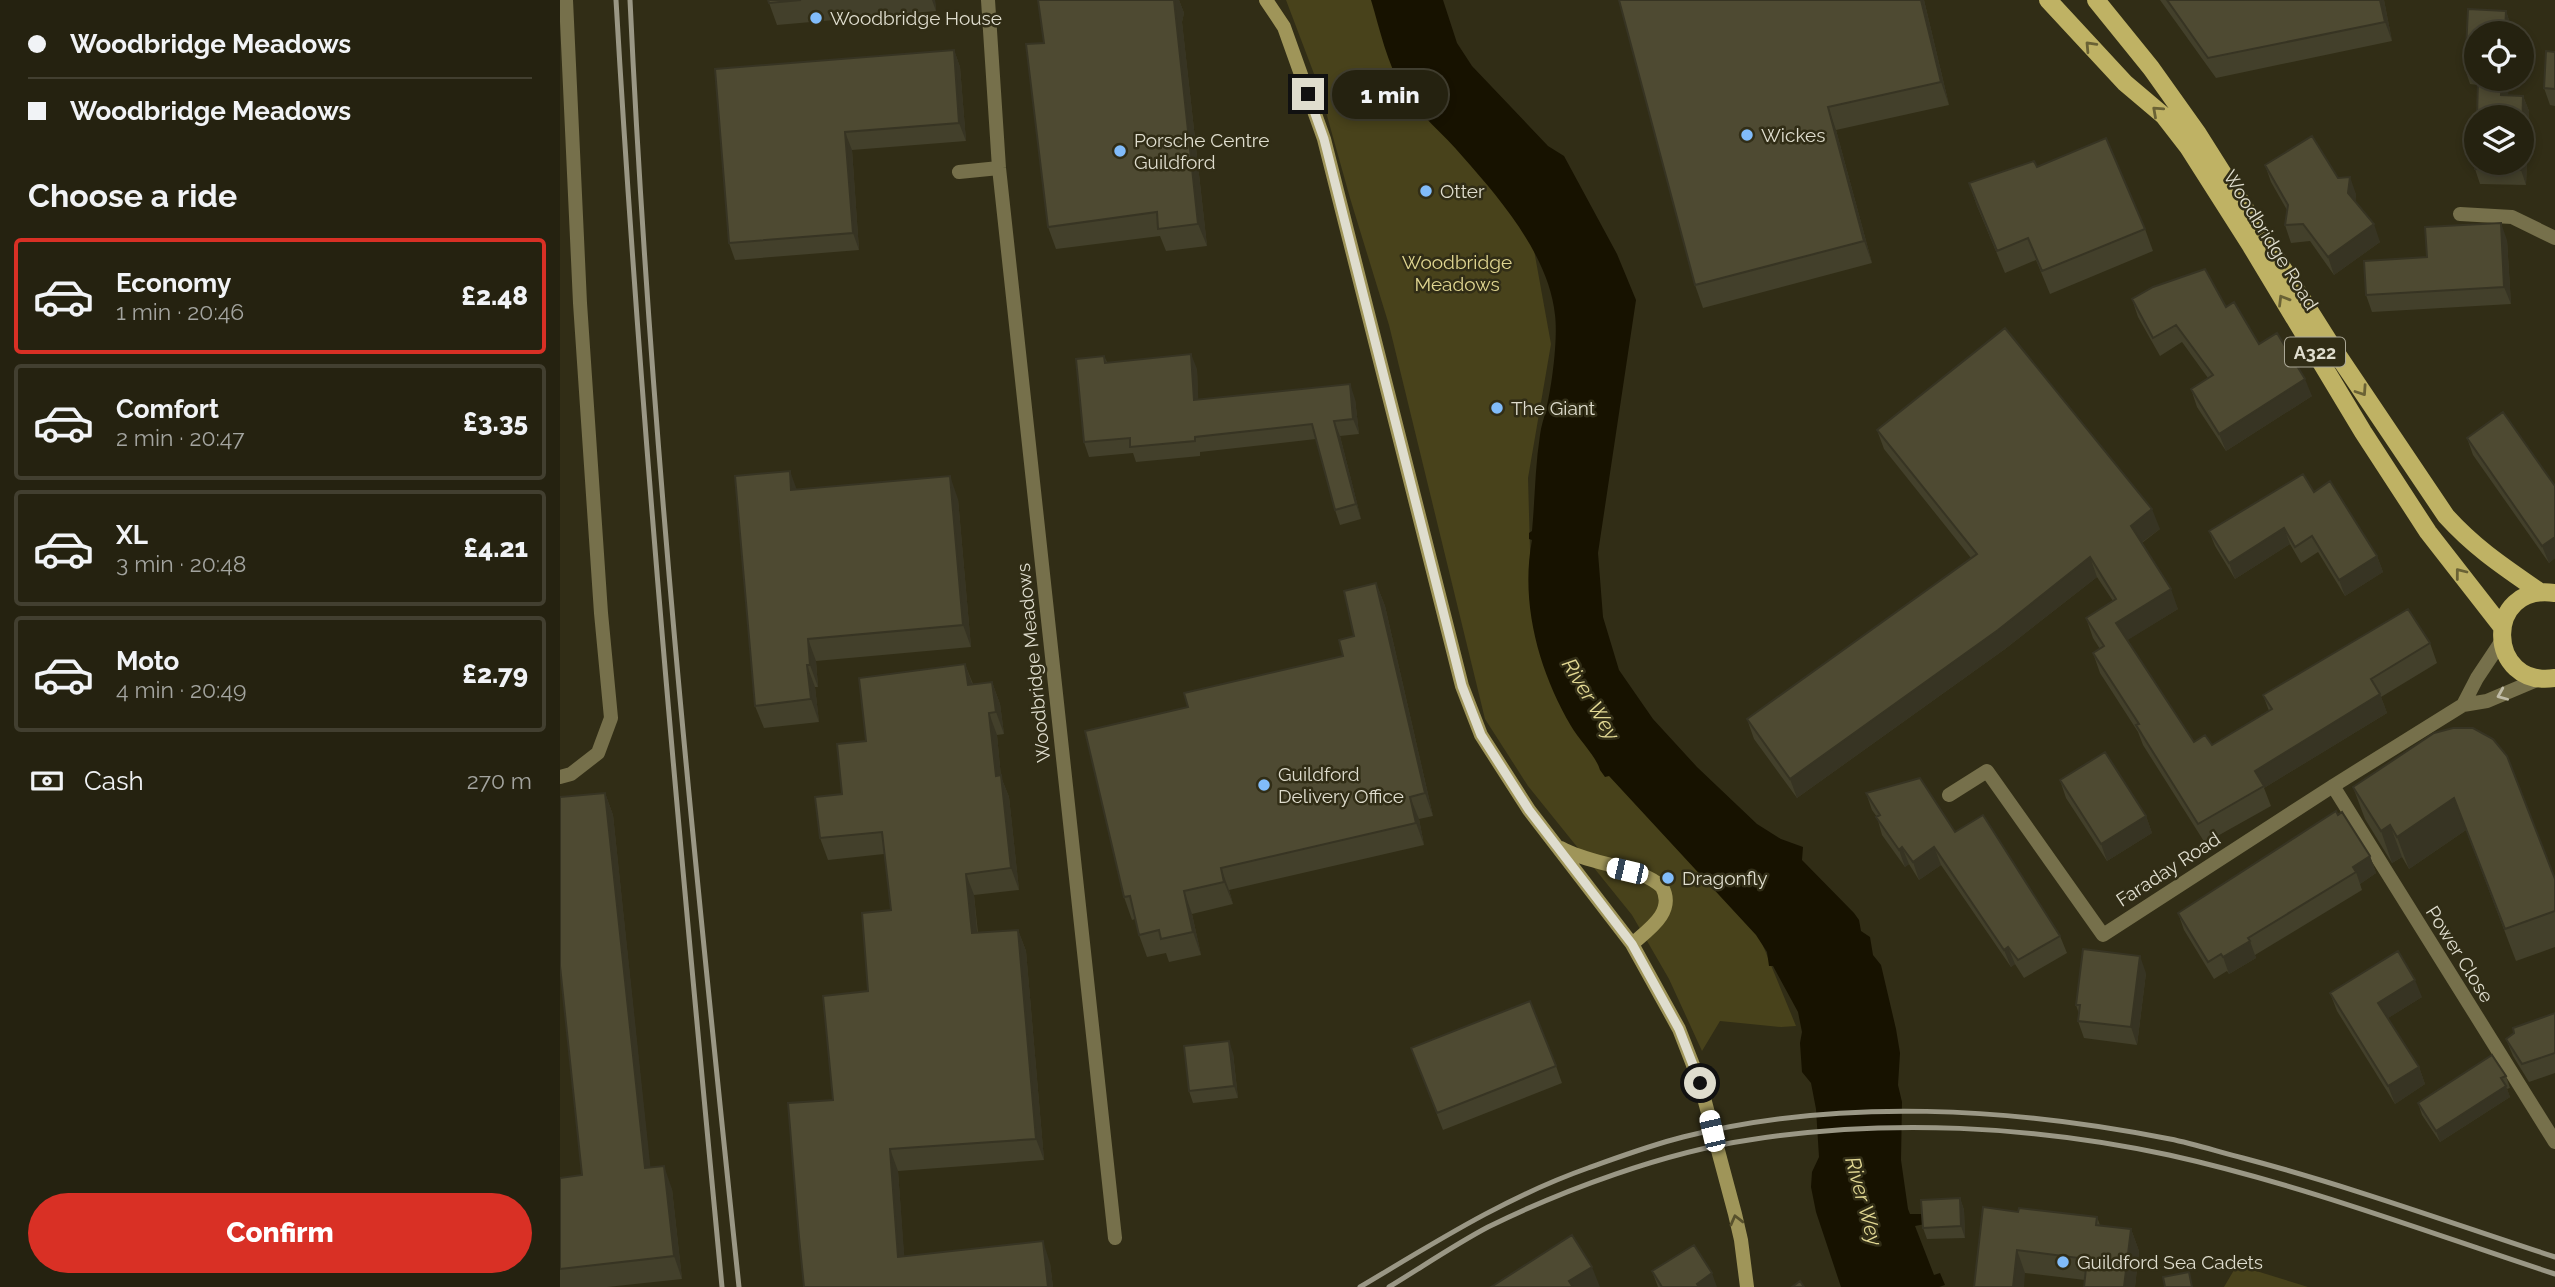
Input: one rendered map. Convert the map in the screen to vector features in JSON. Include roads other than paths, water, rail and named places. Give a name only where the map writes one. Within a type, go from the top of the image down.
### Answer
[{"type":"main road","name":"Woodbridge Road","points":[[2048,0],[2125,83],[2164,116],[2188,147],[2363,432],[2428,532],[2502,634]]},
{"type":"main road","name":"Woodbridge Road","points":[[2096,0],[2151,68],[2198,134],[2326,337],[2446,516],[2488,558],[2547,592]]},
{"type":"main road","name":"Woodbridge Road","points":[[2547,592],[2526,596],[2515,603],[2507,614],[2502,634],[2506,656],[2516,667],[2528,675],[2550,679]]},
{"type":"street","points":[[560,777],[571,774],[598,753],[611,718],[600,600],[580,303],[566,0]]},
{"type":"street","name":"Woodbridge Meadows","points":[[988,0],[999,168],[1115,1238]]},
{"type":"street","points":[[1266,0],[1284,27],[1324,139],[1462,686],[1481,735],[1529,810],[1632,944],[1679,1029],[1700,1083],[1741,1240],[1747,1287]]},
{"type":"street","points":[[959,172],[999,168]]},
{"type":"street","points":[[2460,214],[2512,217],[2555,238]]},
{"type":"street","name":"Faraday Road","points":[[2463,705],[2502,634]]},
{"type":"street","name":"Faraday Road","points":[[1949,795],[1987,771],[2103,935],[2463,705],[2487,701],[2550,679]]},
{"type":"street","name":"Power Close","points":[[2333,786],[2555,1142]]},
{"type":"street","points":[[1556,844],[1573,855],[1643,874],[1662,887],[1665,899],[1659,921],[1632,944]]},
{"type":"water","name":"River Wey","points":[[1371,0],[1443,0],[1457,43],[1472,66],[1548,146],[1564,156],[1617,254],[1636,300],[1598,553],[1603,617],[1619,670],[1653,719],[1697,767],[1757,824],[1781,839],[1803,847],[1802,860],[1854,913],[1859,920],[1861,931],[1870,937],[1873,955],[1881,965],[1900,1053],[1898,1085],[1902,1102],[1901,1160],[1908,1209],[1910,1214],[1925,1214],[1925,1224],[1915,1226],[1934,1275],[1940,1273],[1945,1285],[1841,1287],[1816,1212],[1811,1187],[1812,1172],[1819,1157],[1816,1109],[1811,1083],[1802,1072],[1802,1032],[1798,1012],[1773,966],[1769,966],[1767,952],[1756,935],[1609,776],[1605,777],[1571,726],[1550,683],[1541,660],[1531,612],[1529,564],[1532,540],[1529,539],[1529,533],[1532,531],[1538,447],[1555,349],[1556,325],[1551,293],[1533,250],[1507,210],[1403,90],[1388,58]]},
{"type":"railway","points":[[616,0],[650,483],[722,1287]]},
{"type":"railway","points":[[630,0],[661,483],[690,805],[739,1287]]},
{"type":"railway","points":[[1360,1287],[1499,1207],[1623,1155],[1683,1137],[1742,1124],[1865,1112],[1988,1114],[2111,1128],[2170,1139],[2322,1180],[2555,1257]]},
{"type":"railway","points":[[1389,1287],[1488,1227],[1517,1213],[1582,1186],[1650,1163],[1749,1140],[1801,1133],[1907,1127],[1960,1128],[2065,1137],[2169,1155],[2315,1194],[2555,1274]]},
{"type":"place","name":"Woodbridge House","points":[[816,18]]},
{"type":"place","name":"Wickes","points":[[1747,135]]},
{"type":"place","name":"Porsche Centre Guildford","points":[[1120,151]]},
{"type":"place","name":"Otter","points":[[1426,191]]},
{"type":"place","name":"The Giant","points":[[1497,408]]},
{"type":"place","name":"Guildford Delivery Office","points":[[1264,785]]},
{"type":"place","name":"Dragonfly","points":[[1668,878]]},
{"type":"place","name":"Guildford Sea Cadets","points":[[2063,1262]]}]
